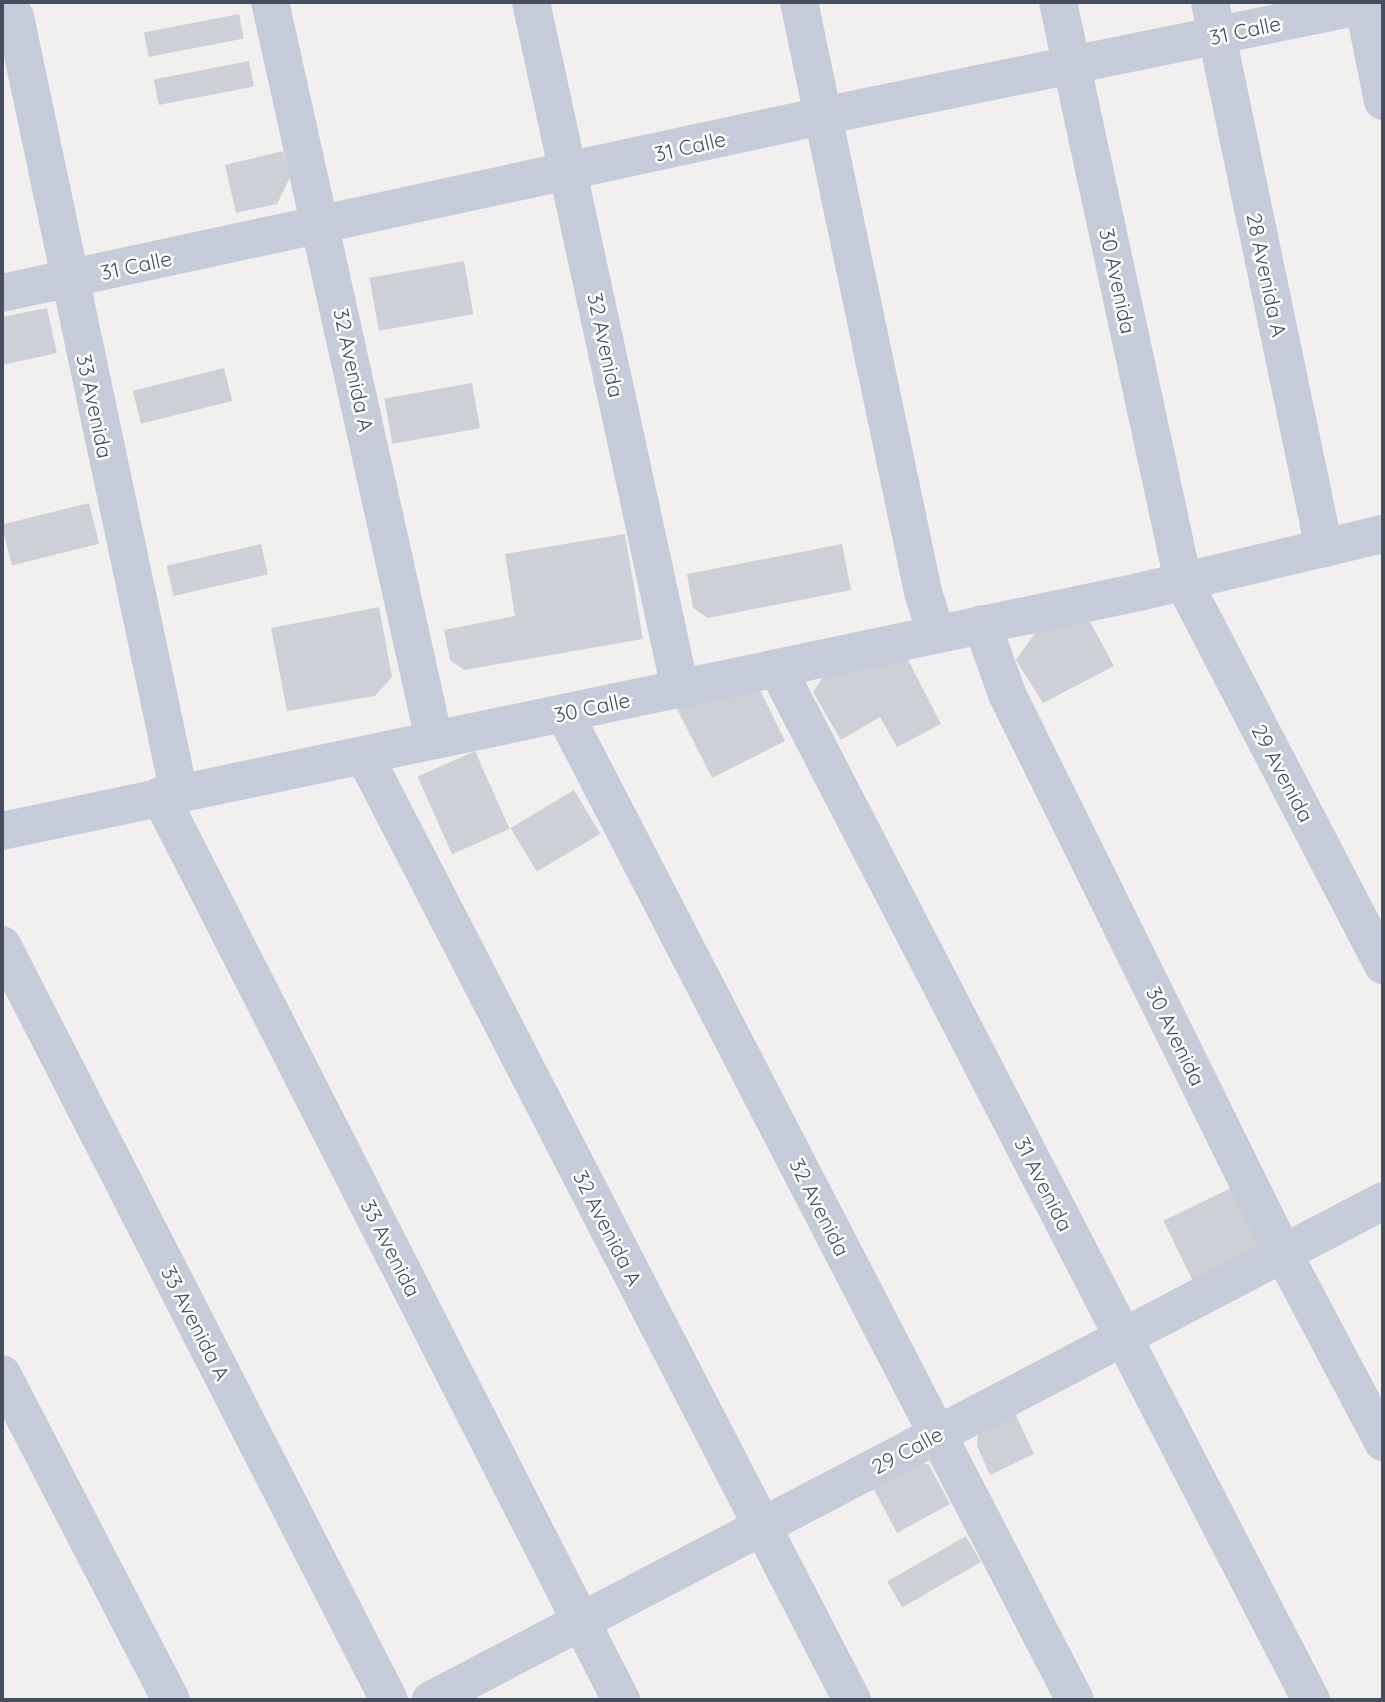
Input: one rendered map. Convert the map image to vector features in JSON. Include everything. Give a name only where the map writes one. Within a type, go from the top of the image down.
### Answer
[{"type":"street","name":"32 Avenida A","points":[[270,2],[323,224],[434,740]]},
{"type":"street","name":"32 Avenida","points":[[531,2],[680,689]]},
{"type":"street","points":[[799,2],[923,592],[936,633]]},
{"type":"street","name":"30 Avenida","points":[[1058,2],[1180,570]]},
{"type":"street","name":"31 Calle","points":[[2,293],[568,173],[822,116],[1072,66],[1213,19],[1368,3]]},
{"type":"street","points":[[1368,3],[1383,101]]},
{"type":"street","name":"33 Avenida","points":[[15,18],[170,794],[621,1700]]},
{"type":"street","name":"28 Avenida A","points":[[1213,19],[1324,548]]},
{"type":"street","name":"30 Calle","points":[[2,831],[982,624],[1180,570],[1324,548],[1383,534]]},
{"type":"street","name":"29 Avenida","points":[[1180,570],[1383,965]]},
{"type":"street","name":"30 Avenida","points":[[982,624],[1007,694],[1283,1253],[1383,1442]]},
{"type":"street","name":"31 Avenida","points":[[776,668],[1311,1700]]},
{"type":"street","name":"32 Avenida","points":[[564,713],[1075,1700]]},
{"type":"street","name":"32 Avenida A","points":[[364,755],[852,1700]]},
{"type":"street","name":"33 Avenida A","points":[[2,945],[389,1700]]},
{"type":"street","name":"29 Calle","points":[[431,1700],[1383,1201]]},
{"type":"street","points":[[2,1374],[171,1700]]},
{"type":"building","points":[[239,14],[244,39],[149,57],[144,33]]},
{"type":"building","points":[[249,61],[254,87],[159,105],[154,80]]},
{"type":"building","points":[[283,151],[290,177],[277,204],[236,213],[225,165]]},
{"type":"building","points":[[464,261],[473,314],[379,331],[369,278]]},
{"type":"building","points":[[47,308],[57,353],[2,365],[2,317]]},
{"type":"building","points":[[224,368],[232,401],[141,424],[133,391]]},
{"type":"building","points":[[472,383],[480,428],[392,444],[384,398]]},
{"type":"building","points":[[89,503],[99,544],[12,566],[2,525]]},
{"type":"building","points":[[625,534],[643,639],[464,670],[450,660],[444,630],[515,616],[505,554]]},
{"type":"building","points":[[261,544],[268,574],[173,596],[166,566]]},
{"type":"building","points":[[842,544],[851,590],[708,618],[693,608],[687,574]]},
{"type":"building","points":[[379,607],[392,677],[375,696],[287,711],[271,628]]},
{"type":"building","points":[[1087,616],[1114,666],[1043,703],[1016,660],[1038,629]]},
{"type":"building","points":[[904,652],[941,724],[897,747],[880,717],[841,740],[813,692],[825,674]]},
{"type":"building","points":[[759,688],[785,741],[712,778],[675,705]]},
{"type":"building","points":[[475,751],[510,829],[452,854],[417,777]]},
{"type":"building","points":[[574,790],[600,834],[537,872],[511,828]]},
{"type":"building","points":[[1239,1184],[1271,1251],[1196,1287],[1164,1221]]},
{"type":"building","points":[[1014,1411],[1034,1454],[990,1475],[977,1446],[979,1427]]},
{"type":"building","points":[[914,1460],[929,1465],[950,1504],[897,1533],[871,1484]]},
{"type":"building","points":[[966,1536],[981,1562],[902,1607],[887,1582]]}]
